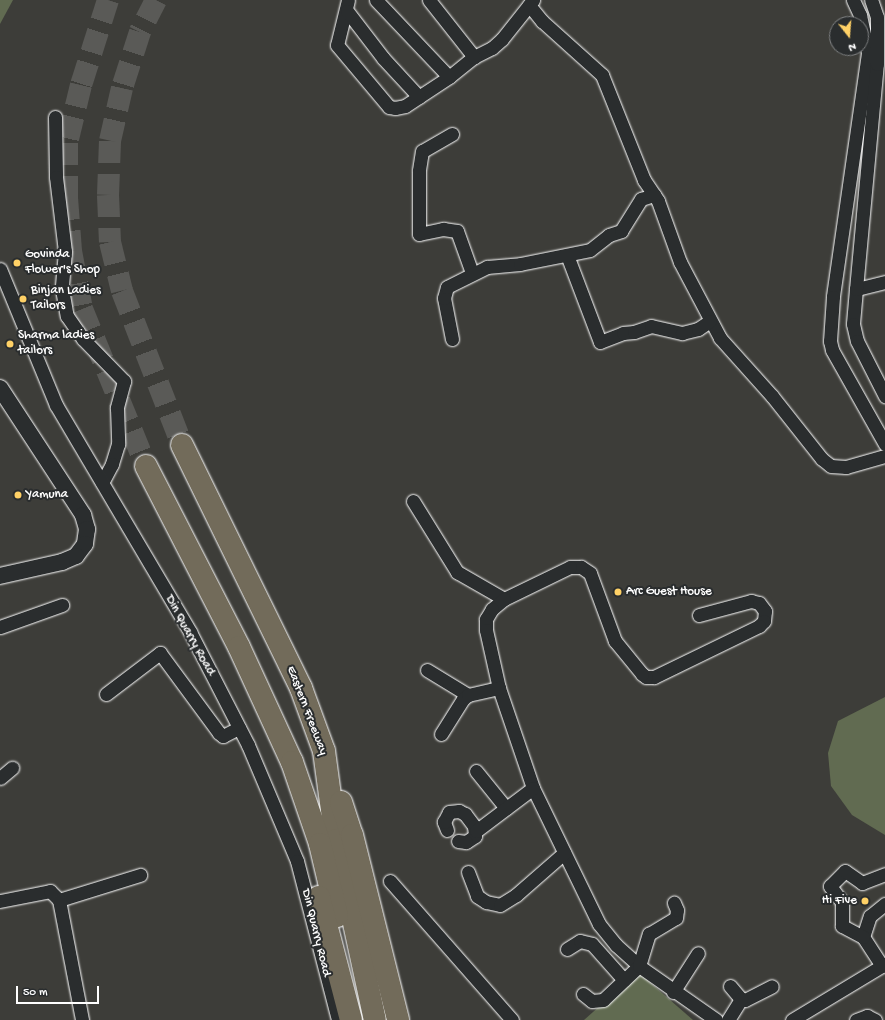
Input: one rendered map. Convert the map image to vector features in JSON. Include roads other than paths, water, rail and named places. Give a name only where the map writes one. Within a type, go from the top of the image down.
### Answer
[{"type":"highway","name":"Eastern Freeway","points":[[182,445],[301,688],[324,751],[328,842],[362,1020]]},
{"type":"highway","name":"Eastern Freeway","points":[[146,466],[239,647],[328,842],[375,1020]]},
{"type":"highway","points":[[324,751],[352,835],[398,1020]]},
{"type":"highway","points":[[292,762],[306,847],[351,1020]]},
{"type":"street","points":[[376,0],[449,77]]},
{"type":"street","points":[[429,0],[474,57]]},
{"type":"street","points":[[853,0],[860,15],[868,53],[833,298],[830,341],[832,350],[885,444]]},
{"type":"street","points":[[347,5],[337,41],[338,49],[389,107],[404,106],[419,97],[449,77],[474,57],[502,39],[531,2],[542,21],[602,75],[638,168],[654,195],[680,262],[720,338],[772,396],[822,459],[830,466],[846,467],[885,456]]},
{"type":"street","points":[[347,5],[383,58],[419,97]]},
{"type":"street","points":[[877,6],[881,66],[856,289],[854,333],[885,396]]},
{"type":"street","points":[[55,117],[56,177],[66,251],[62,289],[67,316],[78,334],[124,381],[118,408],[118,444],[112,464],[102,483]]},
{"type":"street","points":[[452,134],[422,151],[419,171],[419,234],[443,229],[457,231],[472,273]]},
{"type":"street","points":[[452,338],[444,292],[452,283],[487,267],[590,250],[609,235],[620,231],[640,199],[654,195]]},
{"type":"street","points":[[567,255],[600,342],[623,333],[634,332],[650,326],[682,333],[698,329],[710,321]]},
{"type":"street","name":"Din Quarry Road","points":[[0,269],[56,405],[150,569],[190,632],[239,728],[297,861],[338,1020]]},
{"type":"street","points":[[856,289],[885,282]]},
{"type":"street","points":[[0,388],[83,515],[87,529],[85,544],[76,556],[62,562],[0,576]]},
{"type":"street","points":[[413,501],[457,572],[504,599]]},
{"type":"street","points":[[699,615],[751,601],[759,603],[766,611],[764,621],[759,626],[654,677],[646,677],[615,640],[586,570],[570,568],[504,599],[492,610],[486,619],[486,630],[499,688],[533,788],[599,924],[616,945],[639,966],[673,992],[716,1020]]},
{"type":"street","points":[[0,627],[62,605]]},
{"type":"street","points":[[106,694],[160,653],[219,733],[223,736],[239,728]]},
{"type":"street","points":[[427,670],[468,695]]},
{"type":"street","points":[[441,734],[468,695],[499,688]]},
{"type":"street","points":[[0,778],[12,768]]},
{"type":"street","points":[[476,771],[506,808]]},
{"type":"street","points":[[458,841],[466,842],[472,839],[476,831],[533,788]]},
{"type":"street","points":[[447,830],[444,822],[446,816],[453,810],[465,814],[476,831]]},
{"type":"street","points":[[468,872],[477,896],[486,902],[500,905],[516,895],[564,853]]},
{"type":"street","points":[[792,1020],[884,965],[863,937],[842,926],[842,902],[831,888],[831,884],[845,871],[862,883],[885,874]]},
{"type":"street","points":[[60,900],[140,875]]},
{"type":"street","points":[[390,881],[512,1020]]},
{"type":"street","points":[[0,901],[50,891],[60,900],[82,1020]]},
{"type":"street","points":[[583,994],[592,1001],[603,1000],[639,966],[649,934],[676,918],[677,910],[674,903]]},
{"type":"street","points":[[863,937],[870,916],[885,904]]},
{"type":"street","points":[[568,949],[580,941],[592,944],[624,980]]},
{"type":"street","points":[[673,992],[698,953]]},
{"type":"street","points":[[730,986],[741,999]]},
{"type":"street","points":[[728,1020],[741,999],[772,986]]},
{"type":"street","points":[[856,1020],[867,1016],[875,1020]]},
{"type":"tunnel","points":[[108,0],[81,85],[67,143],[67,198],[71,251],[82,309],[146,466]]},
{"type":"tunnel","points":[[156,0],[140,32],[122,88],[110,141],[108,195],[110,242],[122,291],[182,445]]},
{"type":"place","name":"Govinda Flower's Shop","points":[[17,263]]},
{"type":"place","name":"Binjan Ladies Tailors","points":[[23,299]]},
{"type":"place","name":"Sharma ladies tailors","points":[[10,344]]},
{"type":"place","name":"Yamuna","points":[[18,495]]},
{"type":"place","name":"Arc Guest House","points":[[618,592]]},
{"type":"place","name":"Hi Five","points":[[865,901]]}]
